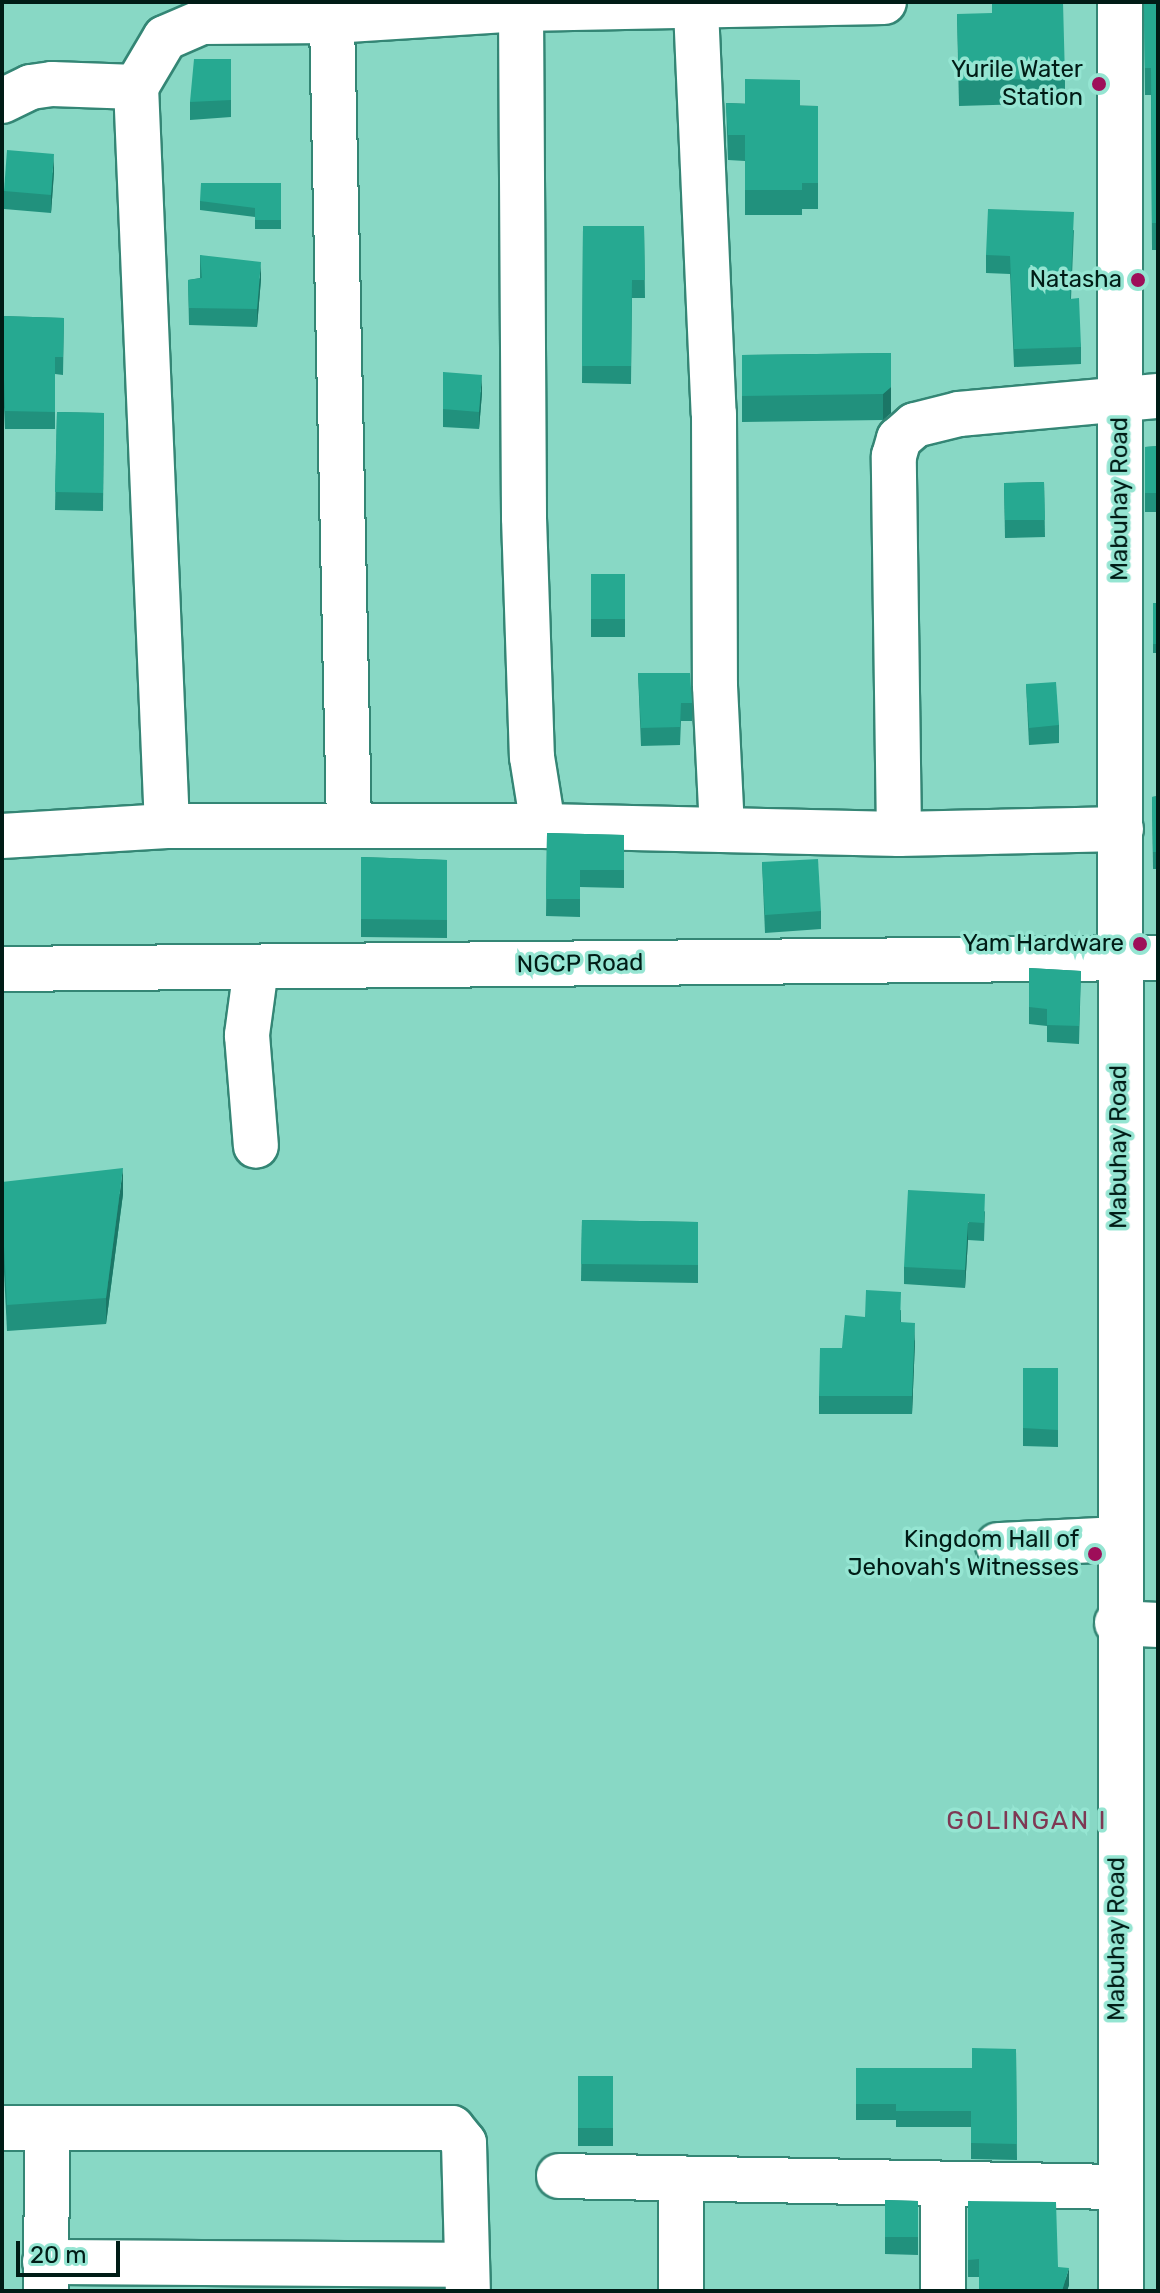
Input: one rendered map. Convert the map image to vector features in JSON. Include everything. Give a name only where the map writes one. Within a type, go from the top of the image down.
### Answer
[{"type":"street","points":[[167,826],[136,87],[165,38],[192,12],[332,21],[521,9],[696,9],[884,2]]},
{"type":"street","name":"Mabuhay Road","points":[[1120,2],[1139,396],[1121,829],[1139,958],[1117,1539],[1138,1624],[1118,2187],[1121,2291]]},
{"type":"street","points":[[521,9],[524,518],[532,757],[543,826]]},
{"type":"street","points":[[696,9],[714,414],[715,686],[722,830]]},
{"type":"street","points":[[332,21],[349,826]]},
{"type":"street","points":[[2,101],[31,87],[52,84],[136,87]]},
{"type":"street","points":[[899,834],[894,456],[899,439],[915,425],[959,414],[1139,396]]},
{"type":"street","points":[[2,836],[167,826],[543,826],[899,834],[1121,829]]},
{"type":"street","name":"NGCP Road","points":[[2,969],[1139,958]]},
{"type":"street","points":[[256,968],[247,1035],[256,1146]]},
{"type":"street","points":[[998,1545],[1117,1539]]},
{"type":"street","points":[[2,2128],[452,2128],[464,2143],[468,2278],[46,2277],[47,2129]]},
{"type":"street","points":[[559,2176],[943,2186],[1118,2187]]},
{"type":"street","points":[[681,2178],[681,2291]]},
{"type":"street","points":[[943,2186],[943,2291]]},
{"type":"building","points":[[992,2],[1063,2],[1065,78],[959,81],[957,14],[992,13]]},
{"type":"building","points":[[1144,2],[1158,2],[1158,223],[1152,223],[1151,68],[1145,68]]},
{"type":"building","points":[[194,59],[231,59],[231,100],[190,102]]},
{"type":"building","points":[[745,79],[800,80],[800,106],[818,106],[818,183],[802,183],[802,190],[745,190],[745,135],[728,135],[726,103],[745,104]]},
{"type":"building","points":[[7,150],[54,154],[51,195],[4,191]]},
{"type":"building","points":[[201,183],[281,183],[281,220],[255,220],[255,208],[200,201]]},
{"type":"building","points":[[988,209],[1074,212],[1070,299],[1079,298],[1081,347],[1014,349],[1010,256],[986,255]]},
{"type":"building","points":[[583,226],[644,226],[645,280],[632,280],[631,366],[582,366]]},
{"type":"building","points":[[200,255],[261,262],[257,309],[189,308],[188,280],[202,278]]},
{"type":"building","points":[[2,316],[64,318],[63,357],[55,357],[55,412],[5,411]]},
{"type":"building","points":[[891,353],[891,387],[883,394],[742,396],[742,355]]},
{"type":"building","points":[[443,372],[482,375],[479,412],[443,409]]},
{"type":"building","points":[[57,412],[104,413],[103,493],[55,492]]},
{"type":"building","points":[[1158,446],[1158,493],[1145,493],[1145,447]]},
{"type":"building","points":[[1044,482],[1045,520],[1005,520],[1004,483]]},
{"type":"building","points":[[591,574],[625,574],[625,619],[591,619]]},
{"type":"building","points":[[1153,603],[1158,603],[1158,644],[1153,644]]},
{"type":"building","points":[[638,673],[690,673],[692,703],[681,703],[680,727],[641,728]]},
{"type":"building","points":[[1056,682],[1059,725],[1029,728],[1026,684]]},
{"type":"building","points":[[1158,796],[1158,852],[1153,852],[1152,797]]},
{"type":"building","points":[[547,833],[624,835],[624,870],[580,870],[580,899],[546,899]]},
{"type":"building","points":[[361,857],[447,860],[447,920],[361,919]]},
{"type":"building","points":[[818,859],[821,911],[765,915],[762,862]]},
{"type":"building","points":[[1029,968],[1081,971],[1079,1026],[1047,1025],[1047,1009],[1029,1007]]},
{"type":"building","points":[[123,1168],[106,1298],[7,1305],[2,1182]]},
{"type":"building","points":[[908,1190],[985,1194],[984,1223],[968,1222],[965,1270],[904,1267]]},
{"type":"building","points":[[582,1220],[698,1222],[698,1265],[581,1264]]},
{"type":"building","points":[[866,1290],[901,1292],[900,1322],[915,1323],[912,1396],[819,1396],[820,1348],[842,1348],[845,1315],[865,1317]]},
{"type":"building","points":[[1023,1368],[1058,1368],[1058,1430],[1023,1428]]},
{"type":"building","points":[[972,2048],[1016,2049],[1017,2144],[971,2143],[971,2111],[896,2111],[896,2104],[856,2104],[856,2068],[972,2068]]},
{"type":"building","points":[[578,2076],[613,2076],[613,2128],[578,2128]]},
{"type":"building","points":[[885,2200],[918,2201],[918,2237],[885,2237]]},
{"type":"building","points":[[968,2201],[1056,2202],[1058,2267],[1069,2268],[1062,2291],[979,2291],[979,2259],[968,2260]]},
{"type":"place","name":"Yurile Water Station","points":[[1099,84]]},
{"type":"place","name":"Natasha","points":[[1138,280]]},
{"type":"place","name":"Yam Hardware","points":[[1140,944]]},
{"type":"place","name":"Kingdom Hall of Jehovah's Witnesses","points":[[1095,1554]]},
{"type":"district","name":"GOLINGAN I","points":[[1027,1821]]}]
